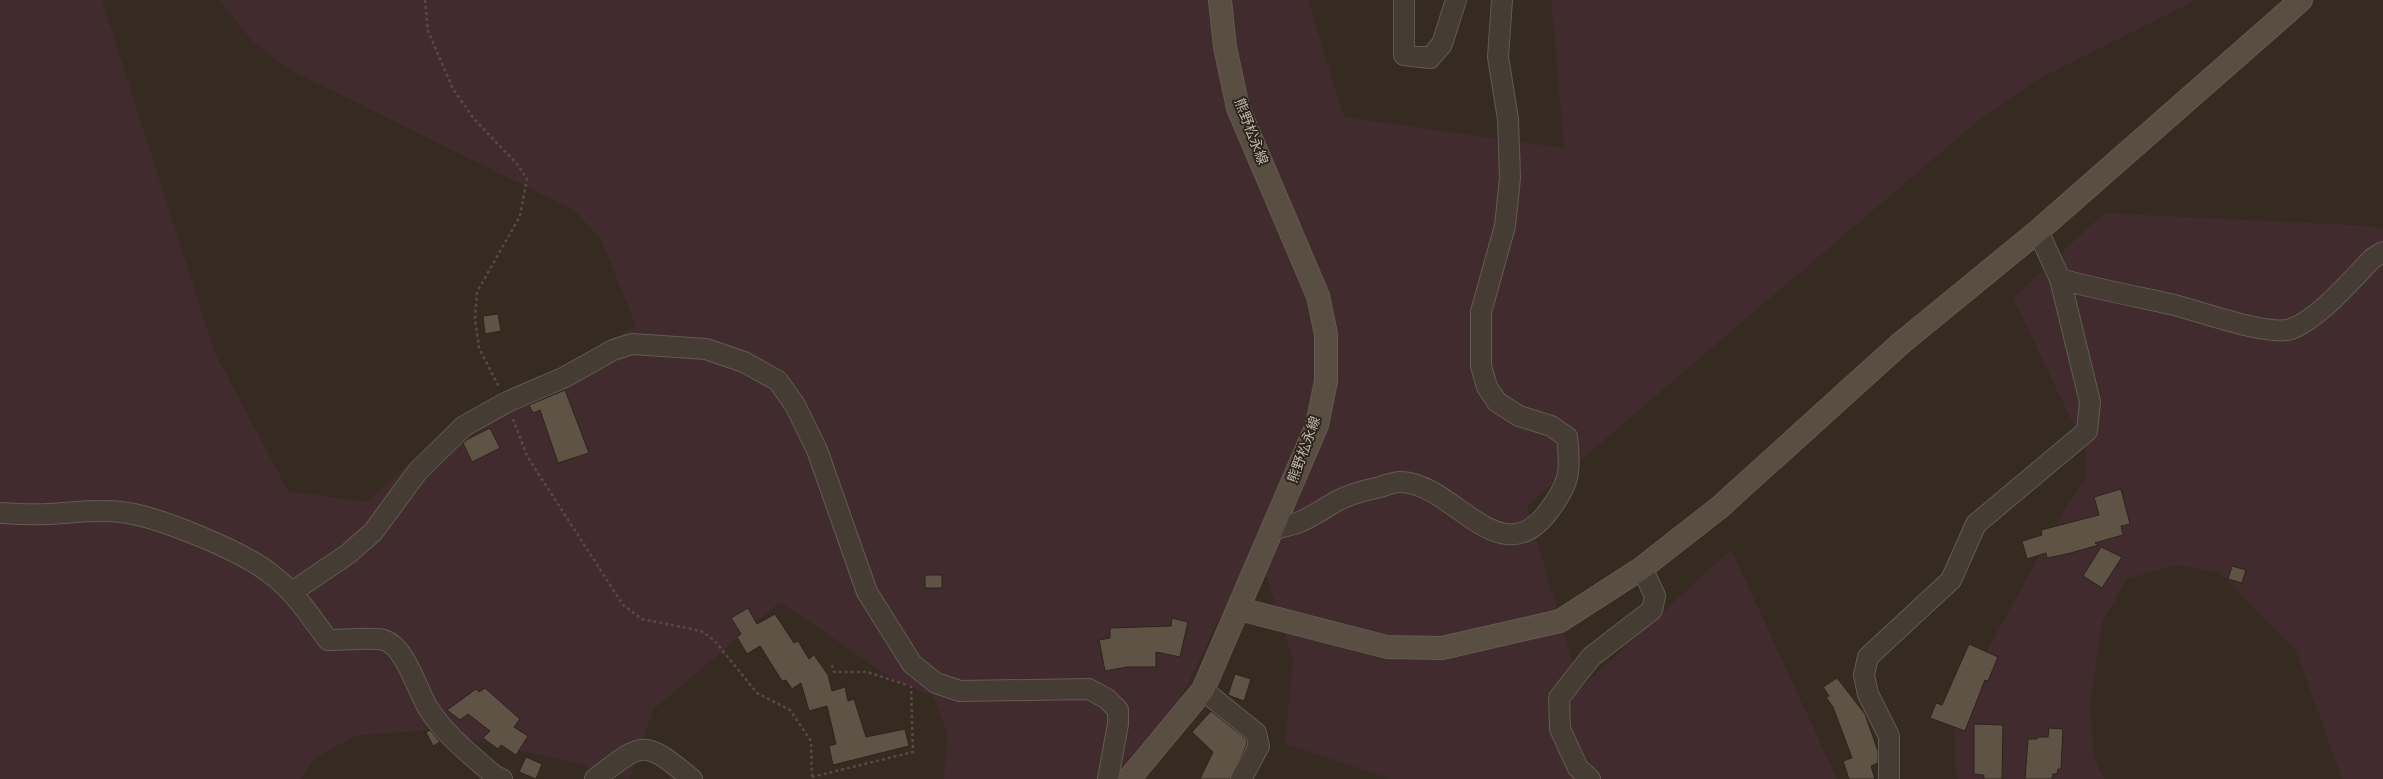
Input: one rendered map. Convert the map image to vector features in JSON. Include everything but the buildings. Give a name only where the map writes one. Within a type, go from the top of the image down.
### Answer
[{"type":"street","name":"熊野松永線","points":[[1129,779],[1203,690],[1274,529],[1317,425],[1326,381],[1326,334],[1318,296],[1238,108],[1225,47],[1220,0]]},
{"type":"street","points":[[1404,0],[1404,55],[1430,58],[1442,44],[1456,0]]},
{"type":"street","points":[[1274,529],[1297,523],[1338,500],[1399,482],[1414,483],[1436,494],[1492,531],[1508,534],[1526,533],[1538,525],[1559,498],[1570,469],[1567,437],[1551,426],[1519,416],[1497,402],[1487,387],[1481,366],[1481,312],[1505,226],[1510,178],[1508,119],[1498,57],[1502,0]]},
{"type":"street","points":[[1239,609],[1387,647],[1442,648],[1560,621],[1642,568],[1720,507],[1900,344],[2038,231],[2301,0]]},
{"type":"street","points":[[1889,779],[1888,736],[1868,694],[1864,675],[1868,657],[1951,580],[1976,524],[2087,431],[2090,402],[2060,280],[2038,231]]},
{"type":"street","points":[[2060,280],[2170,304],[2272,331],[2290,330],[2309,320],[2373,258],[2383,252]]},
{"type":"street","points":[[292,592],[348,554],[373,532],[418,471],[464,426],[507,402],[565,377],[613,350],[632,344],[706,349],[744,362],[778,381],[795,405],[818,450],[867,592],[912,664],[936,683],[960,691],[1089,689],[1107,699],[1118,710],[1118,724],[1108,779]]},
{"type":"street","points":[[0,513],[48,514],[90,510],[122,512],[159,522],[226,548],[271,573],[292,592],[328,640],[384,640],[400,653],[428,707],[437,721],[459,745],[494,776],[502,779]]},
{"type":"street","points":[[1590,779],[1578,768],[1560,729],[1559,698],[1591,657],[1652,610],[1655,596],[1642,568]]},
{"type":"street","points":[[1203,690],[1256,733],[1259,746],[1240,779]]},
{"type":"street","points":[[596,779],[628,754],[642,749],[661,754],[692,779]]},
{"type":"path","points":[[424,0],[428,31],[453,89],[474,119],[518,165],[527,179],[520,216],[477,292],[475,320],[479,348],[494,378]]},
{"type":"path","points":[[507,402],[527,456],[622,605],[642,619],[701,631],[714,640],[757,693],[790,710],[811,741],[811,778],[913,752],[911,686],[867,672],[834,672],[832,665]]},
{"type":"shaded area","points":[[0,0],[102,0],[215,353],[288,491],[366,502],[460,420],[636,326],[601,240],[575,211],[290,70],[252,41],[219,0],[1308,0],[1344,117],[1564,148],[1551,0],[2196,0],[2038,79],[1973,125],[1527,506],[1580,689],[1731,549],[1837,779],[1390,779],[1285,744],[1293,659],[1256,545],[1169,722],[1121,779],[944,779],[947,731],[933,696],[893,679],[780,602],[654,709],[629,779],[575,763],[430,730],[355,736],[315,758],[301,779],[0,779]]},
{"type":"shaded area","points":[[2104,213],[2373,226],[2383,229],[2383,779],[2342,779],[2296,651],[2220,573],[2176,565],[2127,579],[2102,623],[2090,707],[2095,760],[2104,779],[1958,779],[1955,771],[1954,710],[2065,509],[2086,478],[2086,451],[2013,298]]}]
